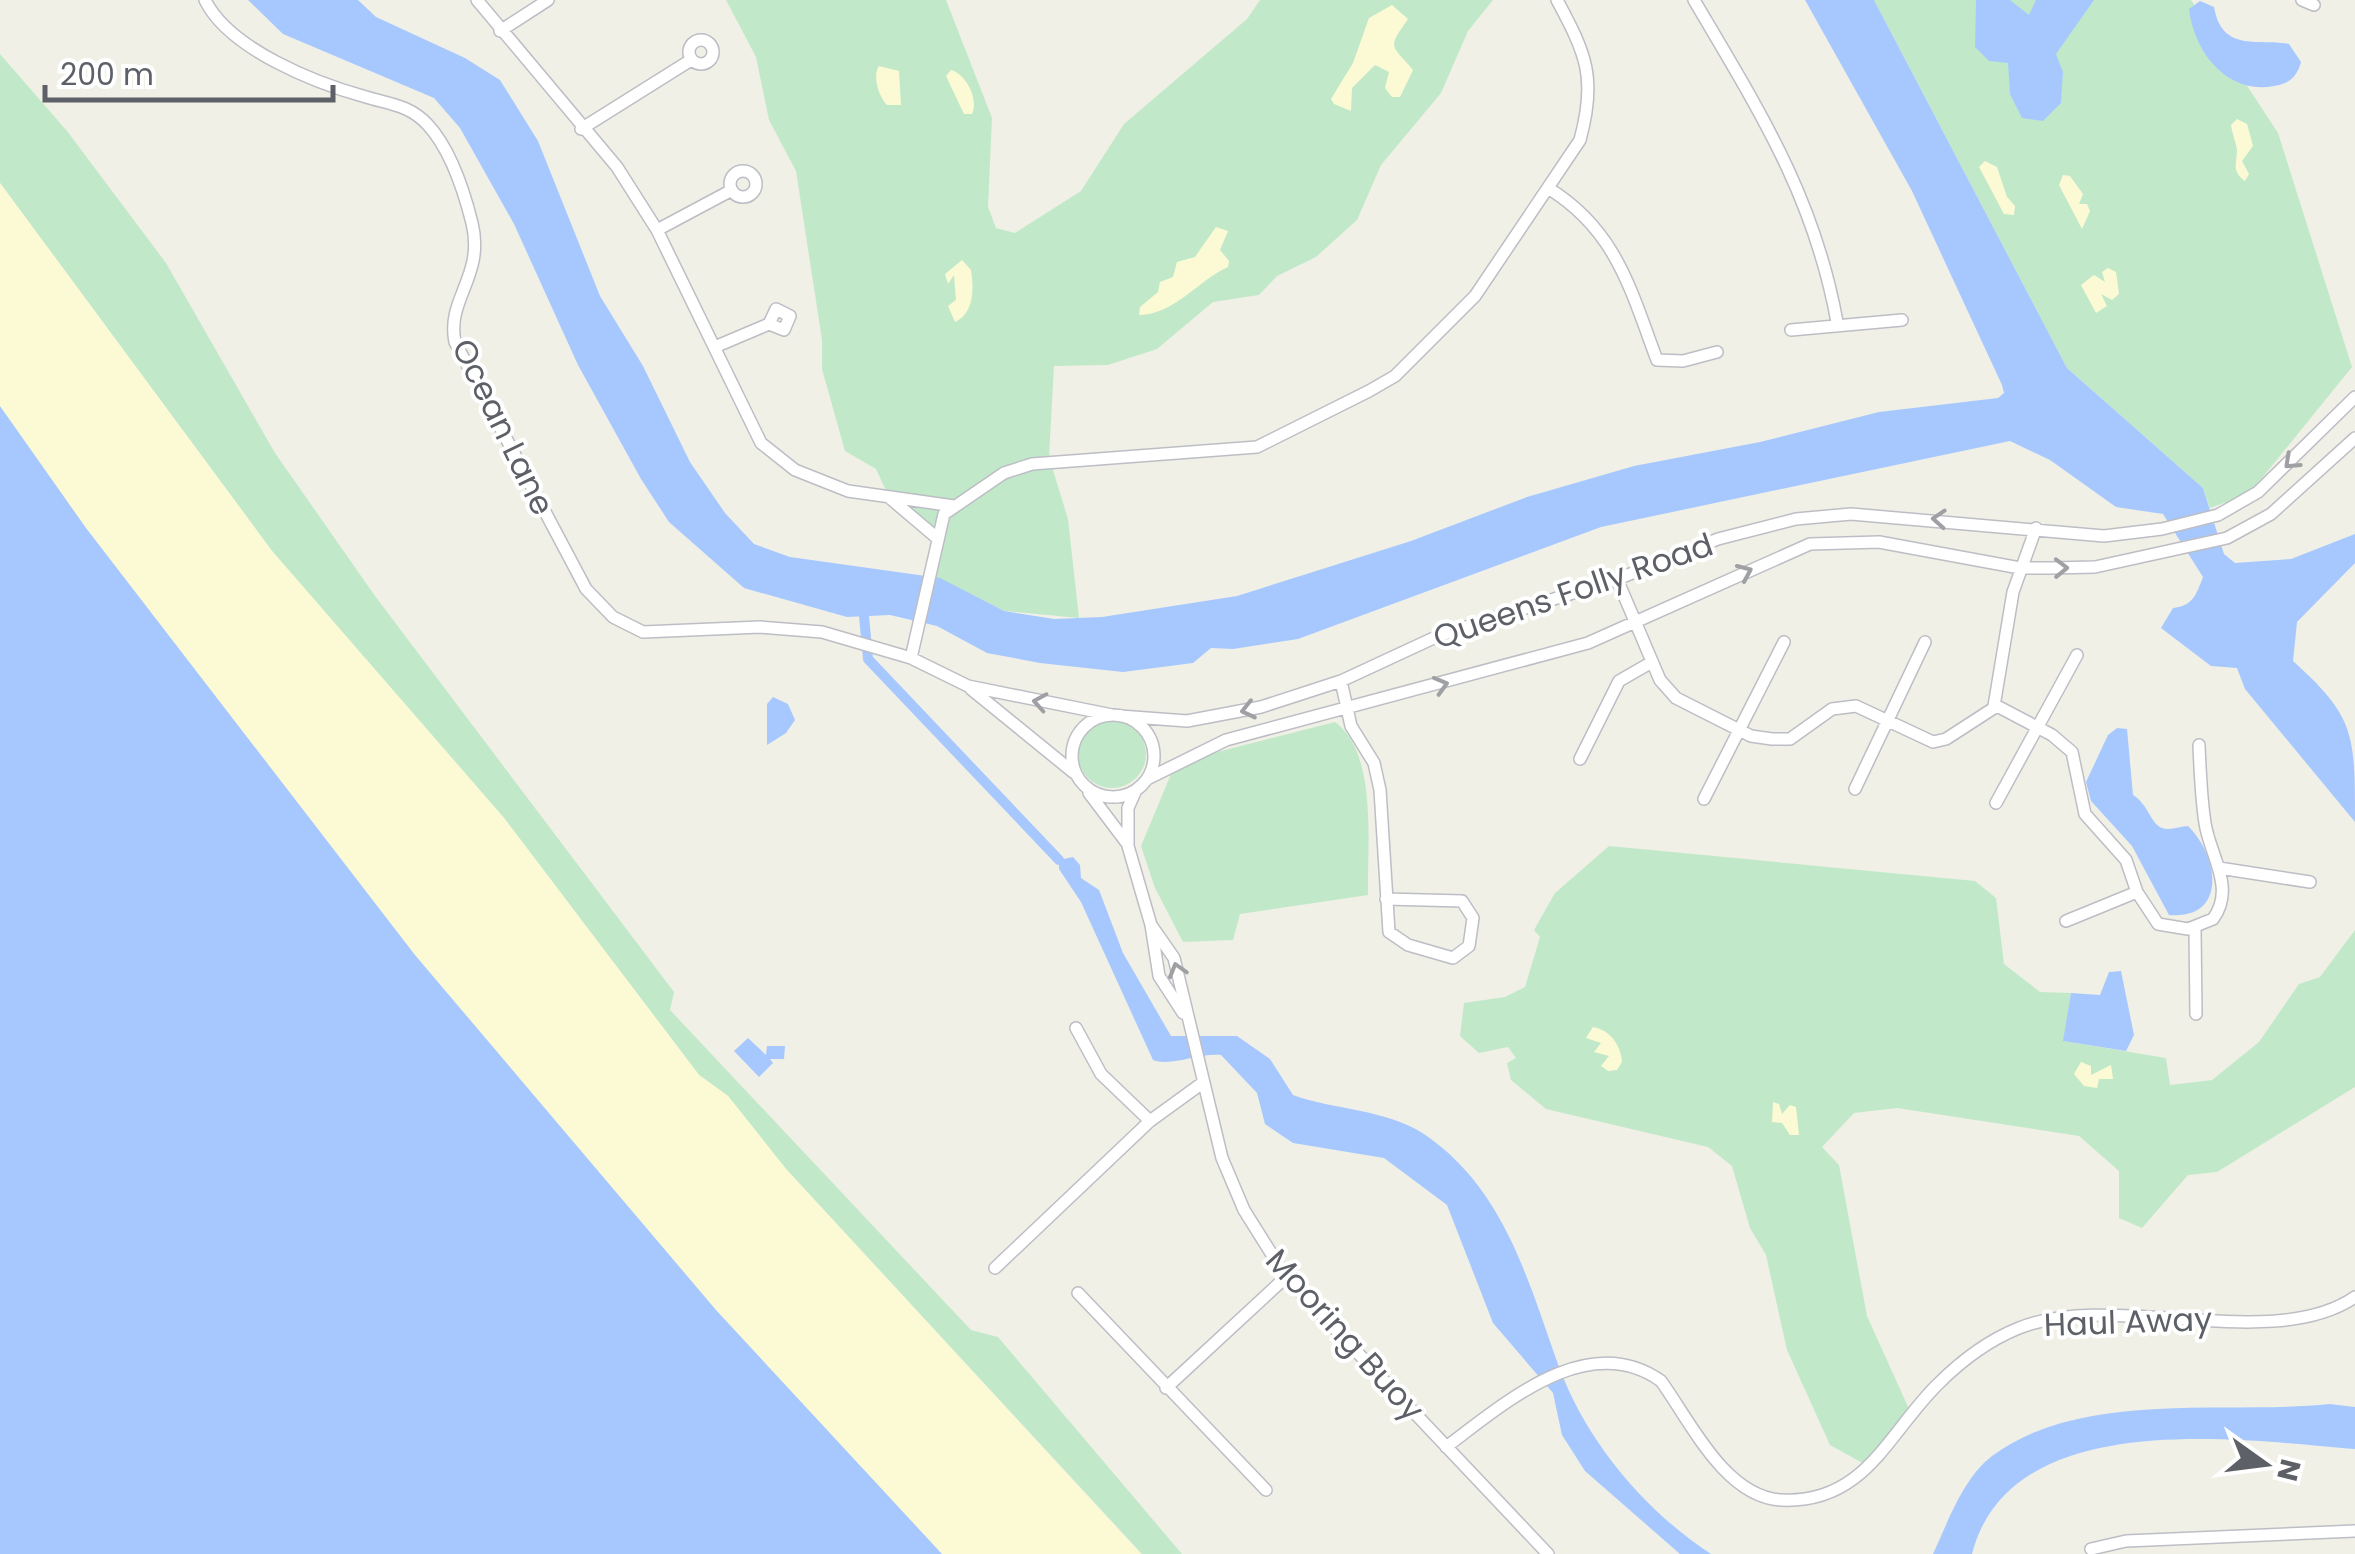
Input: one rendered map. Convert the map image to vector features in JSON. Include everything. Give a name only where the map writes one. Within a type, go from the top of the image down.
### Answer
[{"type":"street","name":"Ocean Lane","points":[[205,0],[234,38],[340,88],[394,103],[428,124],[438,138],[460,186],[476,245],[473,274],[454,316],[455,342],[586,588],[599,605],[624,624],[643,632],[760,626],[850,638],[912,658],[968,686],[1075,774]]},
{"type":"street","points":[[478,0],[617,167],[657,230],[761,444],[794,470],[848,491],[954,506]]},
{"type":"street","points":[[500,31],[548,0]]},
{"type":"street","points":[[912,658],[944,514],[1004,473],[1032,464],[1257,447],[1395,376],[1474,296],[1580,140],[1588,112],[1586,56],[1556,0]]},
{"type":"street","points":[[1694,0],[1784,154],[1816,230],[1837,322]]},
{"type":"street","points":[[582,129],[690,60]]},
{"type":"street","points":[[1548,188],[1600,229],[1623,270],[1657,360],[1683,361],[1717,352]]},
{"type":"street","points":[[657,230],[732,190]]},
{"type":"street","points":[[1791,330],[1837,322],[1902,320]]},
{"type":"street","points":[[716,346],[770,324]]},
{"type":"street","name":"Queens Folly Road","points":[[1116,715],[1187,721],[1210,718],[1341,681],[1438,636],[1617,579],[1754,528],[1827,514],[2104,536],[2162,530],[2218,516],[2258,492],[2355,397]]},
{"type":"street","name":"Queens Folly Road","points":[[1147,779],[1212,744],[1346,707],[1396,698],[1588,643],[1810,544],[1879,542],[2020,568],[2095,567],[2227,538],[2271,514],[2355,438]]},
{"type":"street","points":[[888,497],[937,538]]},
{"type":"street","points":[[1617,579],[1652,662],[1676,698],[1736,729],[1751,736],[1790,739],[1843,705],[1856,706],[1933,742],[1946,740],[1994,706],[2020,568],[2036,528]]},
{"type":"street","points":[[1704,799],[1736,729],[1784,642]]},
{"type":"street","points":[[1855,789],[1925,642]]},
{"type":"street","points":[[1996,803],[2040,729],[2077,655]]},
{"type":"street","points":[[1580,759],[1619,682],[1652,662]]},
{"type":"street","points":[[1341,681],[1357,738],[1374,763],[1380,790],[1386,898],[1389,932],[1408,945],[1453,958],[1469,946],[1473,918],[1462,901],[1386,898]]},
{"type":"street","name":"Ocean Lane","points":[[968,686],[1116,715]]},
{"type":"street","points":[[1994,706],[2040,729],[2072,752],[2085,814],[2126,860],[2138,892],[2158,924],[2196,928],[2219,912],[2223,879],[2205,826],[2199,745]]},
{"type":"street","points":[[1116,715],[1142,726],[1151,740],[1154,756],[1147,779],[1136,790],[1112,798],[1084,786],[1075,774],[1072,754],[1078,734],[1093,720],[1116,715]]},
{"type":"street","name":"Mooring Buoy","points":[[1084,786],[1128,846]]},
{"type":"street","name":"Mooring Buoy","points":[[1136,790],[1128,808],[1128,846],[1151,926],[1159,976],[1187,1021]]},
{"type":"street","points":[[2219,868],[2310,882]]},
{"type":"street","points":[[2066,921],[2138,892]]},
{"type":"street","name":"Mooring Buoy","points":[[1151,926],[1174,958],[1201,1084],[1222,1158],[1244,1210],[1286,1278],[1548,1554]]},
{"type":"street","points":[[2196,928],[2196,1014]]},
{"type":"street","points":[[1076,1028],[1101,1074],[1150,1121]]},
{"type":"street","points":[[995,1268],[1150,1121],[1201,1084]]},
{"type":"street","points":[[1166,1388],[1286,1278]]},
{"type":"street","points":[[1078,1293],[1266,1490]]},
{"type":"street","name":"Haul Away","points":[[1446,1447],[1567,1370],[1608,1361],[1647,1370],[1662,1380],[1730,1476],[1757,1494],[1778,1500],[1819,1498],[1866,1472],[1936,1385],[1976,1352],[2020,1327],[2071,1317],[2276,1319],[2334,1311],[2355,1297]]},
{"type":"street","points":[[2091,1548],[2126,1541],[2355,1530]]},
{"type":"green space","points":[[726,0],[946,0],[992,118],[988,207],[996,228],[1015,233],[1081,191],[1124,124],[1247,19],[1260,0],[1493,0],[1468,31],[1441,93],[1381,165],[1357,220],[1316,257],[1277,276],[1259,295],[1213,302],[1157,349],[1108,365],[1054,366],[1049,457],[1068,519],[1079,618],[1004,611],[935,578],[941,549],[895,510],[876,469],[845,451],[822,369],[822,340],[796,171],[769,120],[756,57]]},
{"type":"green space","points":[[1874,0],[2191,0],[2278,133],[2352,367],[2258,483],[2241,497],[2210,508],[2203,488],[2067,368]]},
{"type":"green space","points":[[0,54],[67,131],[166,263],[275,453],[375,596],[674,992],[670,1010],[971,1330],[998,1337],[1182,1554],[1142,1554],[786,1169],[728,1096],[699,1075],[504,818],[272,551],[0,183]]},
{"type":"green space","points":[[1112,720],[1136,730],[1146,754],[1136,778],[1112,788],[1088,778],[1078,754],[1088,730]]},
{"type":"green space","points":[[1335,722],[1349,736],[1364,777],[1368,895],[1240,914],[1233,940],[1183,942],[1155,888],[1141,846],[1171,774],[1213,753]]},
{"type":"green space","points":[[1609,846],[1975,881],[1996,898],[2004,964],[2040,992],[2071,993],[2064,1041],[2166,1058],[2170,1085],[2212,1080],[2259,1042],[2299,984],[2320,977],[2355,930],[2355,1087],[2217,1172],[2188,1175],[2142,1228],[2119,1218],[2119,1171],[2079,1136],[1897,1108],[1854,1113],[1822,1147],[1839,1165],[1867,1316],[1909,1409],[1866,1465],[1830,1445],[1787,1350],[1766,1255],[1750,1228],[1732,1166],[1708,1147],[1546,1109],[1511,1080],[1507,1063],[1516,1058],[1508,1047],[1479,1053],[1460,1036],[1464,1003],[1505,997],[1525,987],[1540,937],[1534,930],[1555,893]]},
{"type":"sand","points":[[1392,5],[1408,19],[1394,46],[1413,70],[1400,97],[1392,97],[1385,88],[1389,72],[1375,65],[1352,88],[1351,111],[1334,104],[1331,99],[1353,63],[1369,18]]},
{"type":"sand","points":[[879,66],[899,71],[901,105],[887,105],[881,97],[876,81]]},
{"type":"sand","points":[[951,70],[962,76],[970,88],[972,114],[964,114],[946,76]]},
{"type":"sand","points":[[2237,119],[2247,124],[2253,146],[2242,161],[2249,174],[2245,181],[2236,167],[2237,150],[2231,125]]},
{"type":"sand","points":[[1985,161],[1997,167],[2007,197],[2015,206],[2014,215],[2004,214],[1979,167]]},
{"type":"sand","points":[[2063,175],[2070,176],[2083,194],[2079,204],[2087,204],[2090,211],[2082,229],[2059,185]]},
{"type":"sand","points":[[0,183],[272,551],[504,818],[699,1075],[728,1096],[786,1169],[1141,1554],[844,1554],[0,576]]},
{"type":"sand","points":[[1216,227],[1228,231],[1220,250],[1229,261],[1228,267],[1176,303],[1139,315],[1140,307],[1158,292],[1160,282],[1173,277],[1177,262],[1195,257]]},
{"type":"sand","points":[[962,260],[971,270],[972,292],[966,313],[955,322],[948,306],[956,300],[954,275],[948,284],[945,274]]},
{"type":"sand","points":[[2108,268],[2116,272],[2119,294],[2112,300],[2101,294],[2107,306],[2096,313],[2081,285],[2094,275],[2105,282],[2102,272]]},
{"type":"sand","points":[[1593,1027],[1605,1031],[1617,1044],[1622,1062],[1617,1070],[1608,1071],[1601,1066],[1609,1056],[1594,1052],[1601,1043],[1586,1038]]},
{"type":"sand","points":[[2081,1062],[2091,1066],[2091,1075],[2111,1065],[2113,1079],[2099,1079],[2097,1088],[2084,1086],[2074,1074]]},
{"type":"sand","points":[[1773,1102],[1779,1104],[1782,1114],[1790,1105],[1796,1107],[1799,1135],[1790,1135],[1782,1123],[1772,1122]]},
{"type":"water","points":[[248,0],[358,0],[376,17],[465,58],[500,80],[538,141],[600,296],[643,366],[690,462],[725,513],[754,544],[790,557],[940,578],[1004,611],[1054,619],[1102,617],[1237,596],[1411,541],[1527,497],[1634,466],[1760,442],[1879,412],[1998,398],[2004,393],[2002,385],[1912,191],[1805,0],[1874,0],[2067,368],[2203,488],[2224,554],[2235,563],[2291,559],[2355,534],[2355,563],[2297,622],[2293,661],[2329,697],[2347,729],[2354,767],[2355,822],[2245,689],[2237,668],[2211,666],[2161,628],[2173,608],[2193,598],[2203,577],[2163,514],[2116,507],[2050,460],[2010,441],[1601,527],[1298,639],[1233,649],[1211,648],[1193,663],[1123,672],[987,653],[937,626],[890,615],[847,617],[744,588],[669,522],[641,479],[578,365],[514,224],[460,128],[434,98],[283,34]]},
{"type":"water","points":[[1976,0],[2010,0],[2029,15],[2036,0],[2094,0],[2056,54],[2063,72],[2061,103],[2043,121],[2022,118],[2010,94],[2008,63],[1989,61],[1975,47]]},
{"type":"water","points":[[2200,1],[2214,7],[2218,22],[2233,37],[2289,44],[2301,62],[2295,76],[2279,85],[2257,87],[2228,77],[2206,55],[2192,25],[2189,9]]},
{"type":"water","points":[[0,406],[86,528],[415,955],[716,1310],[942,1554],[0,1554]]},
{"type":"water","points":[[773,697],[788,704],[795,720],[786,733],[767,745],[767,704]]},
{"type":"water","points":[[2117,728],[2127,729],[2133,795],[2162,828],[2188,826],[2206,853],[2211,869],[2209,897],[2188,914],[2169,915],[2132,846],[2091,801],[2086,782],[2108,735]]},
{"type":"water","points":[[1073,857],[1080,865],[1081,878],[1099,890],[1123,953],[1171,1036],[1237,1036],[1270,1059],[1293,1095],[1393,1119],[1424,1134],[1452,1156],[1494,1209],[1510,1239],[1559,1367],[1585,1422],[1641,1495],[1711,1554],[1680,1554],[1585,1471],[1562,1435],[1553,1393],[1493,1323],[1447,1205],[1384,1158],[1293,1143],[1265,1124],[1257,1093],[1221,1055],[1168,1062],[1153,1060],[1081,902],[1059,869],[1059,860]]},
{"type":"water","points":[[2121,971],[2134,1035],[2126,1051],[2063,1041],[2071,993],[2100,995],[2109,972]]},
{"type":"water","points":[[748,1038],[766,1055],[767,1046],[785,1046],[784,1059],[770,1059],[773,1063],[759,1077],[734,1051]]},
{"type":"water","points":[[2330,1404],[2355,1407],[2355,1449],[2194,1439],[2135,1442],[2080,1453],[2032,1473],[1995,1506],[1972,1554],[1933,1554],[1973,1476],[1992,1456],[2028,1435],[2068,1421],[2111,1413]]},
{"type":"waterway","points":[[864,616],[868,659],[1059,860]]}]
